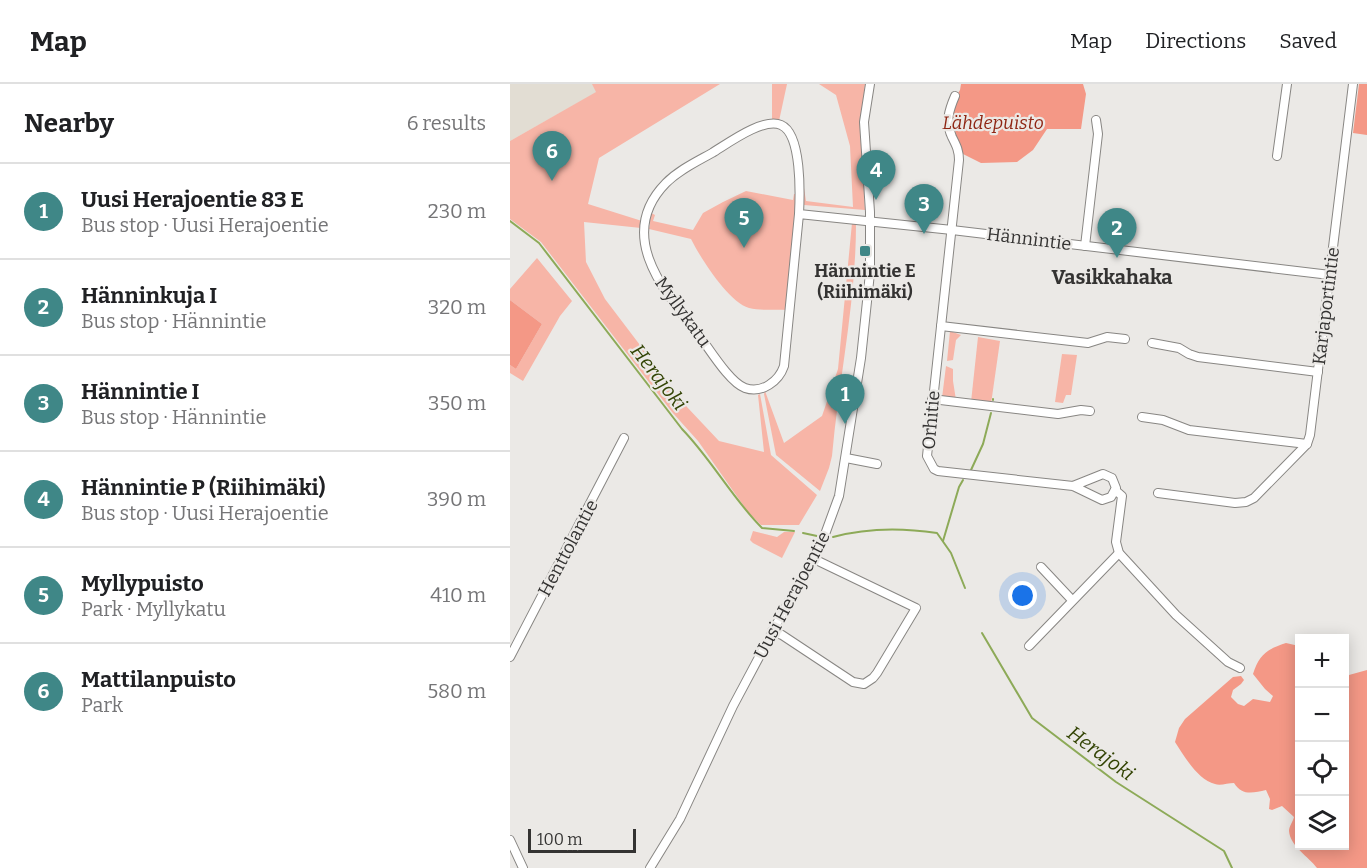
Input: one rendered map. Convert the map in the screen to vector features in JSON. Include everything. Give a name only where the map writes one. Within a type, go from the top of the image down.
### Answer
[{"type":"street","name":"Uusi Herajoentie","points":[[650,868],[680,819],[733,706],[772,631],[814,559],[832,518],[846,458],[870,273],[871,221],[864,136],[870,84]]},
{"type":"street","points":[[1277,156],[1287,84]]},
{"type":"street","name":"Karjaportintie","points":[[1307,444],[1310,435],[1353,84]]},
{"type":"street","name":"Orhitie","points":[[955,96],[947,120],[959,152],[959,160],[926,452],[928,461],[934,469],[946,472],[1073,486],[1102,500],[1109,498],[1115,490],[1112,478],[1103,474],[1073,486]]},
{"type":"street","points":[[1085,246],[1098,134],[1096,120]]},
{"type":"street","name":"Myllykatu","points":[[772,123],[780,124],[788,129],[794,141],[800,194],[799,214],[784,366],[777,379],[767,386],[757,389],[746,388],[732,378],[673,302],[656,276],[645,248],[646,218],[659,190],[674,176],[742,135],[772,123]]},
{"type":"street","points":[[799,214],[871,221]]},
{"type":"street","name":"Hännintie","points":[[871,221],[1330,275]]},
{"type":"street","points":[[941,326],[1088,343],[1107,337],[1125,339]]},
{"type":"street","points":[[1152,343],[1179,348],[1198,357],[1318,372]]},
{"type":"street","points":[[932,399],[1058,414],[1081,410],[1090,411]]},
{"type":"street","points":[[1142,417],[1162,420],[1189,430],[1307,444]]},
{"type":"street","name":"Henttolantie","points":[[510,657],[624,438]]},
{"type":"street","points":[[1158,493],[1246,502],[1254,498],[1307,444]]},
{"type":"street","points":[[846,458],[877,464]]},
{"type":"street","points":[[1115,490],[1122,496],[1116,542],[1119,553],[1176,615],[1228,662],[1240,668]]},
{"type":"street","points":[[1029,646],[1119,553]]},
{"type":"street","points":[[772,631],[782,635],[853,682],[864,684],[877,673],[916,608],[814,559]]},
{"type":"street","points":[[1041,567],[1072,600]]},
{"type":"street","points":[[510,840],[523,868]]},
{"type":"shaded area","points":[[510,84],[616,84],[597,92],[510,141]]},
{"type":"shaded area","points":[[592,84],[720,84],[599,158],[588,204],[642,221],[641,228],[584,222],[586,262],[605,299],[687,407],[719,441],[764,452],[758,395],[760,394],[771,455],[817,495],[799,525],[761,525],[748,512],[698,441],[672,412],[541,242],[510,219],[510,141],[596,92]]},
{"type":"shaded area","points":[[772,84],[787,84],[779,121],[772,120]]},
{"type":"shaded area","points":[[819,84],[865,84],[860,129],[865,210],[804,205],[804,188],[806,201],[853,207],[850,146],[836,95]]},
{"type":"shaded area","points":[[746,191],[793,200],[796,194],[787,310],[753,309],[741,304],[716,278],[691,239],[649,229],[648,222],[651,213],[655,215],[653,221],[693,230],[703,213]]},
{"type":"shaded area","points":[[852,223],[856,224],[850,311],[832,456],[820,491],[776,455],[764,394],[765,391],[784,443],[822,416],[838,369]]},
{"type":"shaded area","points":[[537,258],[572,301],[560,316],[523,381],[510,373],[510,365],[516,369],[542,324],[510,300],[510,289]]},
{"type":"shaded area","points":[[950,331],[961,335],[956,340],[953,360],[947,361]]},
{"type":"shaded area","points":[[978,337],[1000,341],[991,404],[971,402]]},
{"type":"shaded area","points":[[1062,354],[1077,355],[1071,395],[1066,395],[1063,403],[1055,402]]},
{"type":"shaded area","points":[[946,366],[953,369],[956,400],[942,398]]},
{"type":"shaded area","points":[[753,531],[777,537],[784,532],[795,532],[782,558],[753,543],[750,540]]},
{"type":"green space","name":"Lähdepuisto","points":[[961,84],[1083,84],[1086,94],[1081,129],[1047,129],[1033,150],[1017,162],[981,163],[959,152],[952,136],[949,108]]},
{"type":"green space","points":[[1359,84],[1367,84],[1367,135],[1353,133]]},
{"type":"green space","points":[[510,300],[542,324],[516,369],[510,365]]},
{"type":"green space","points":[[1286,643],[1295,645],[1295,845],[1289,829],[1294,817],[1282,806],[1269,809],[1270,799],[1266,790],[1244,792],[1234,783],[1219,785],[1209,782],[1192,767],[1175,742],[1179,728],[1185,719],[1233,677],[1241,676],[1244,680],[1233,690],[1231,697],[1238,704],[1244,706],[1253,699],[1270,702],[1273,696],[1253,674],[1258,662],[1274,648]]},
{"type":"green space","points":[[1367,670],[1367,868],[1317,868],[1300,850],[1349,850],[1349,675]]},
{"type":"waterway","name":"Herajoki","points":[[510,221],[539,243],[751,516],[762,528],[794,531]]},
{"type":"waterway","points":[[971,470],[983,444],[991,413]]},
{"type":"waterway","points":[[943,541],[963,480]]},
{"type":"waterway","name":"Herajoki","points":[[833,537],[885,530],[937,533],[951,553],[965,588]]},
{"type":"waterway","name":"Herajoki","points":[[803,533],[817,536]]},
{"type":"waterway","name":"Herajoki","points":[[982,633],[1032,718],[1116,782],[1224,851],[1232,868]]},
{"type":"place","name":"Mattilanpuisto","points":[[552,181]]},
{"type":"place","name":"Hännintie P (Riihimäki)","points":[[876,200]]},
{"type":"place","name":"Hännintie I","points":[[924,234]]},
{"type":"place","name":"Myllypuisto","points":[[744,248]]},
{"type":"place","name":"Hännintie E (Riihimäki)","points":[[865,251]]},
{"type":"place","name":"Hänninkuja I","points":[[1117,258]]},
{"type":"place","name":"Uusi Herajoentie 83 E","points":[[845,424]]},
{"type":"district","name":"Vasikkahaka","points":[[1112,277]]}]
